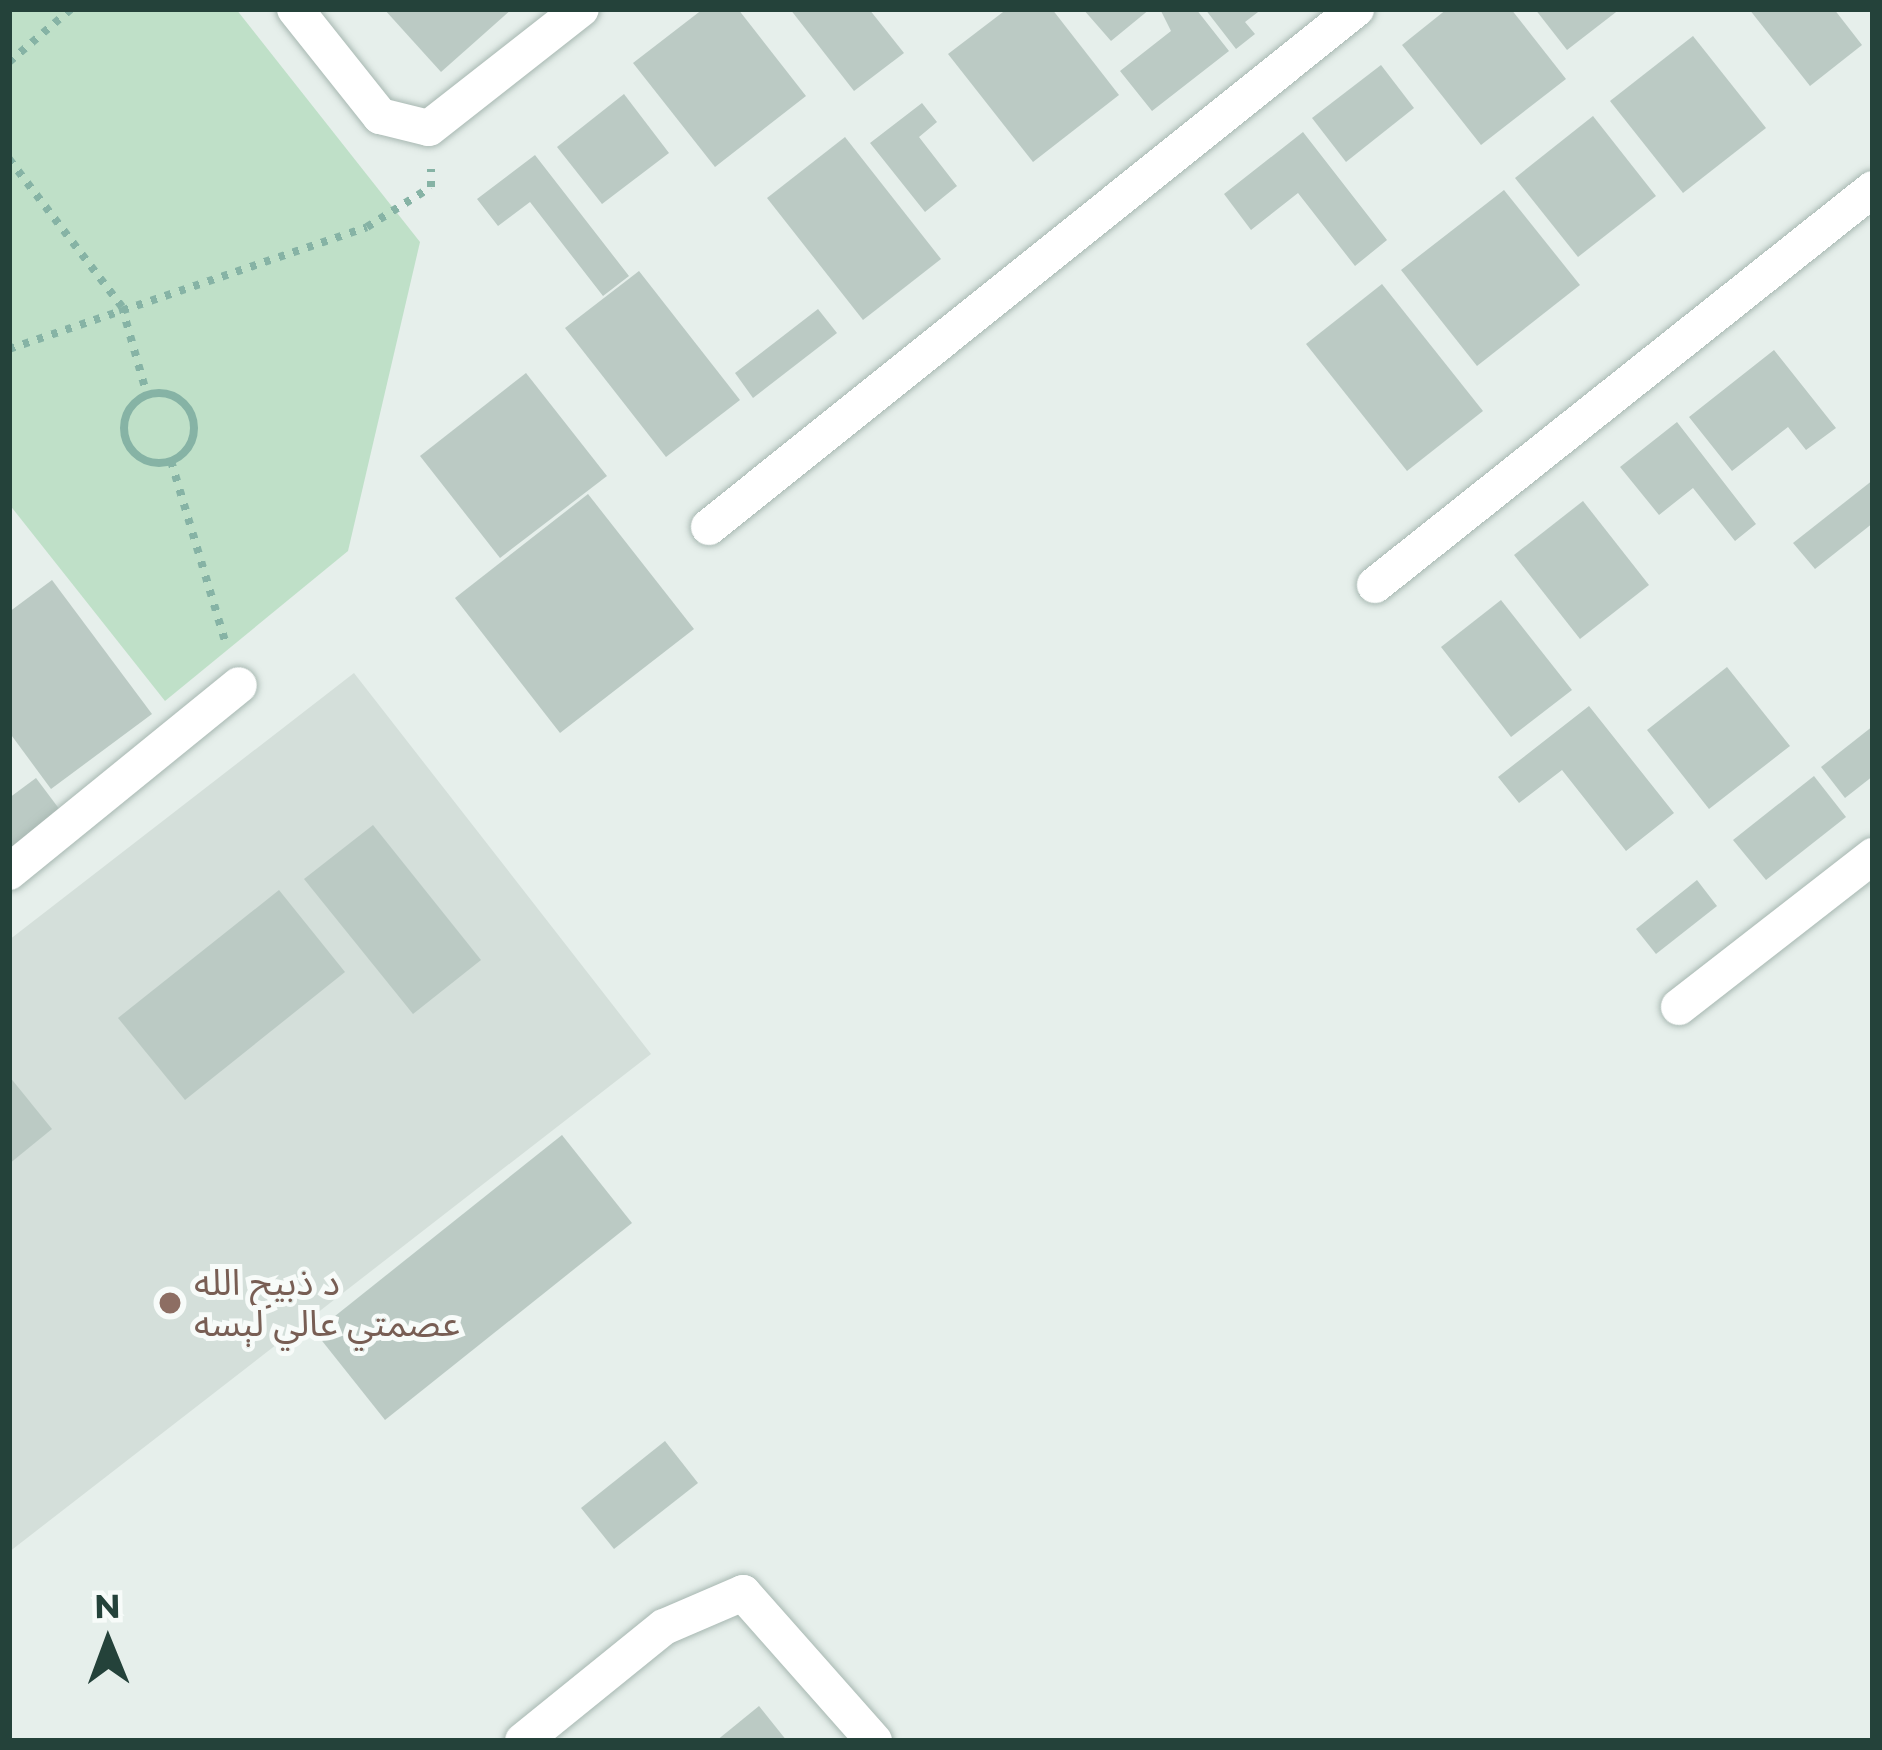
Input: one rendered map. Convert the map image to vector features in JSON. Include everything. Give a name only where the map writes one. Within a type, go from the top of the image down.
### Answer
[{"type":"street","points":[[295,9],[380,116],[429,128],[581,9]]},
{"type":"street","points":[[709,527],[1356,9]]},
{"type":"street","points":[[1376,585],[1873,189]]},
{"type":"street","points":[[9,872],[239,685]]},
{"type":"street","points":[[1678,1007],[1873,856]]},
{"type":"street","points":[[523,1741],[664,1627],[742,1593],[874,1741]]},
{"type":"path","points":[[9,62],[71,9]]},
{"type":"path","points":[[9,349],[367,227],[411,204],[431,187],[429,128]]},
{"type":"path","points":[[9,159],[122,307],[147,394]]},
{"type":"path","points":[[147,394],[178,398],[195,424],[184,453],[171,461],[155,463],[130,447],[125,417],[147,394]]},
{"type":"path","points":[[171,461],[239,685]]},
{"type":"shaded area","name":"د ذبیح الله عصمتي عالي لېسه","points":[[354,673],[651,1054],[9,1552],[9,940]]},
{"type":"green space","points":[[9,9],[236,9],[420,242],[348,551],[165,701],[9,504]]},
{"type":"building","points":[[384,9],[512,9],[441,72]]},
{"type":"building","points":[[703,9],[738,9],[806,96],[715,167],[633,63]]},
{"type":"building","points":[[790,9],[869,9],[904,53],[854,91]]},
{"type":"building","points":[[1007,9],[1052,9],[1119,95],[1033,162],[948,54]]},
{"type":"building","points":[[1083,9],[1150,9],[1111,41]]},
{"type":"building","points":[[1160,9],[1196,9],[1229,51],[1152,111],[1120,71],[1171,31]]},
{"type":"building","points":[[1205,9],[1262,9],[1245,22],[1255,34],[1236,49]]},
{"type":"building","points":[[1447,9],[1511,9],[1566,79],[1481,145],[1402,45]]},
{"type":"building","points":[[1535,9],[1620,9],[1567,50]]},
{"type":"building","points":[[1749,9],[1834,9],[1862,45],[1810,86]]},
{"type":"building","points":[[1693,36],[1766,128],[1683,193],[1610,101]]},
{"type":"building","points":[[1381,65],[1414,108],[1346,162],[1312,118]]},
{"type":"building","points":[[624,94],[669,153],[602,204],[557,147]]},
{"type":"building","points":[[922,103],[937,122],[919,137],[957,186],[925,212],[870,143]]},
{"type":"building","points":[[1593,116],[1656,196],[1578,257],[1515,178]]},
{"type":"building","points":[[1303,132],[1387,240],[1355,266],[1298,193],[1251,230],[1224,194]]},
{"type":"building","points":[[845,137],[941,259],[863,320],[767,198]]},
{"type":"building","points":[[535,155],[629,276],[603,296],[530,202],[498,226],[477,199]]},
{"type":"building","points":[[1504,190],[1580,285],[1477,366],[1401,270]]},
{"type":"building","points":[[639,271],[740,400],[666,457],[565,328]]},
{"type":"building","points":[[1382,284],[1483,411],[1407,471],[1306,344]]},
{"type":"building","points":[[818,309],[837,333],[753,398],[735,373]]},
{"type":"building","points":[[1774,350],[1836,428],[1806,450],[1788,427],[1732,471],[1689,417]]},
{"type":"building","points":[[526,373],[607,476],[500,558],[420,456]]},
{"type":"building","points":[[1677,422],[1756,524],[1735,541],[1693,488],[1659,515],[1620,467]]},
{"type":"building","points":[[1873,480],[1873,523],[1815,569],[1793,543]]},
{"type":"building","points":[[588,494],[694,629],[560,733],[455,598]]},
{"type":"building","points":[[1583,501],[1649,585],[1580,639],[1514,555]]},
{"type":"building","points":[[52,580],[152,714],[51,789],[9,732],[9,612]]},
{"type":"building","points":[[1501,600],[1572,690],[1511,737],[1441,647]]},
{"type":"building","points":[[1727,667],[1790,746],[1709,809],[1647,730]]},
{"type":"building","points":[[1589,706],[1674,813],[1626,851],[1562,770],[1519,803],[1498,777]]},
{"type":"building","points":[[1873,726],[1873,776],[1845,798],[1821,767]]},
{"type":"building","points":[[1814,776],[1846,817],[1766,880],[1733,840]]},
{"type":"building","points":[[36,778],[63,814],[9,853],[9,798]]},
{"type":"building","points":[[373,825],[481,960],[413,1014],[304,879]]},
{"type":"building","points":[[1697,880],[1717,906],[1656,954],[1636,929]]},
{"type":"building","points":[[279,890],[345,972],[185,1100],[118,1018]]},
{"type":"building","points":[[9,1076],[52,1129],[9,1164]]},
{"type":"building","points":[[562,1135],[632,1223],[385,1420],[315,1332]]},
{"type":"building","points":[[665,1441],[698,1483],[614,1549],[581,1508]]},
{"type":"building","points":[[759,1706],[787,1741],[716,1741]]},
{"type":"place","name":"د ذبیح الله عصمتي عالي لېسه","points":[[170,1303]]}]
